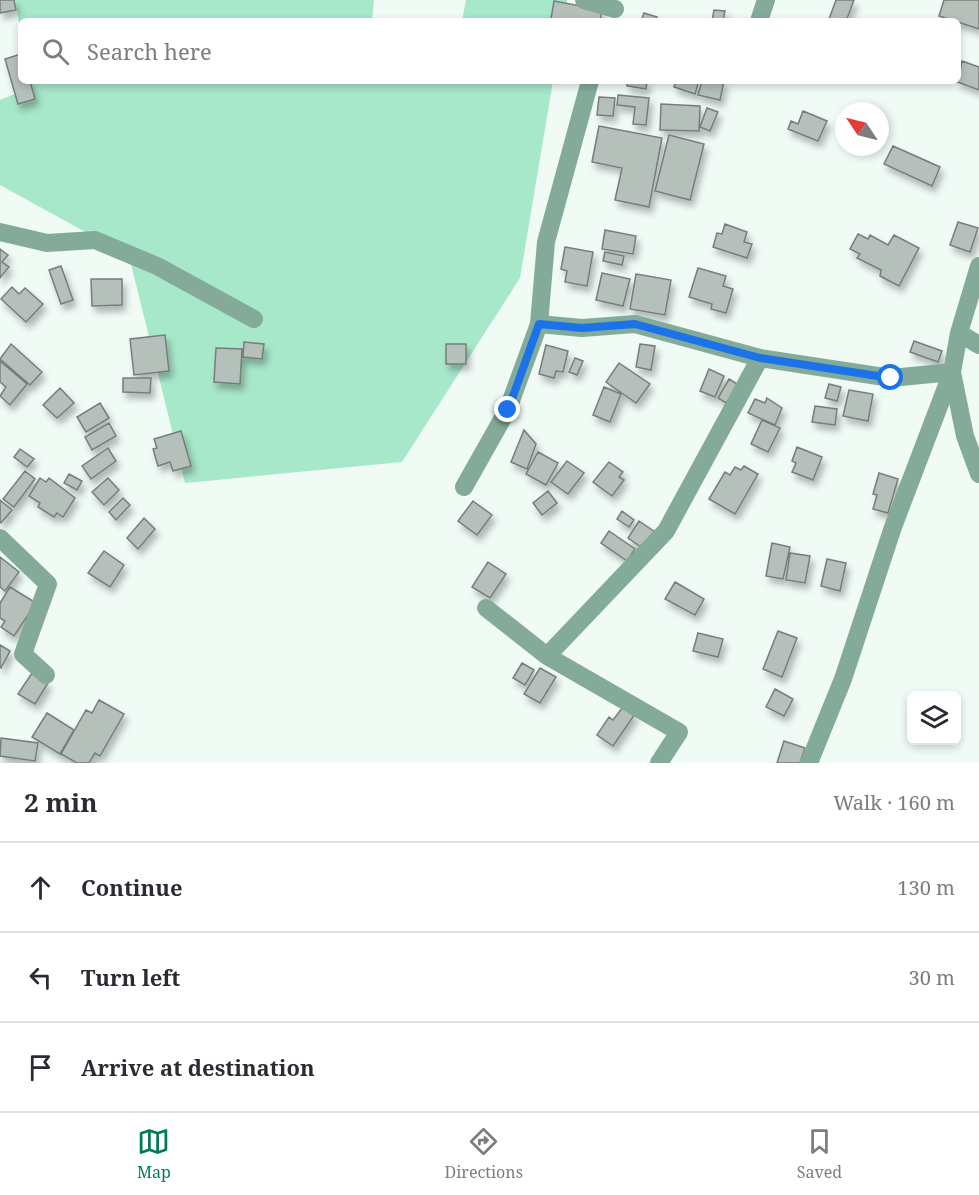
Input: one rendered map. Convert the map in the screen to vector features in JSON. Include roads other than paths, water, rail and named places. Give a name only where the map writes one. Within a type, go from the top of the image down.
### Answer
[{"type":"street","points":[[584,0],[615,10]]},
{"type":"street","points":[[760,18],[766,0]]},
{"type":"street","points":[[464,487],[508,410],[539,324],[546,242],[589,84]]},
{"type":"street","points":[[0,232],[47,243],[95,240],[157,266],[254,319]]},
{"type":"street","points":[[809,763],[843,679],[893,527],[952,372],[959,333],[979,266]]},
{"type":"street","points":[[539,324],[582,328],[635,324],[760,358],[891,378],[952,372]]},
{"type":"street","points":[[959,333],[979,345]]},
{"type":"street","points":[[547,656],[666,531],[760,358]]},
{"type":"street","points":[[952,372],[965,435],[979,474]]},
{"type":"street","points":[[0,538],[48,584],[23,654],[46,675]]},
{"type":"street","points":[[486,608],[547,656],[679,732],[658,763]]}]
